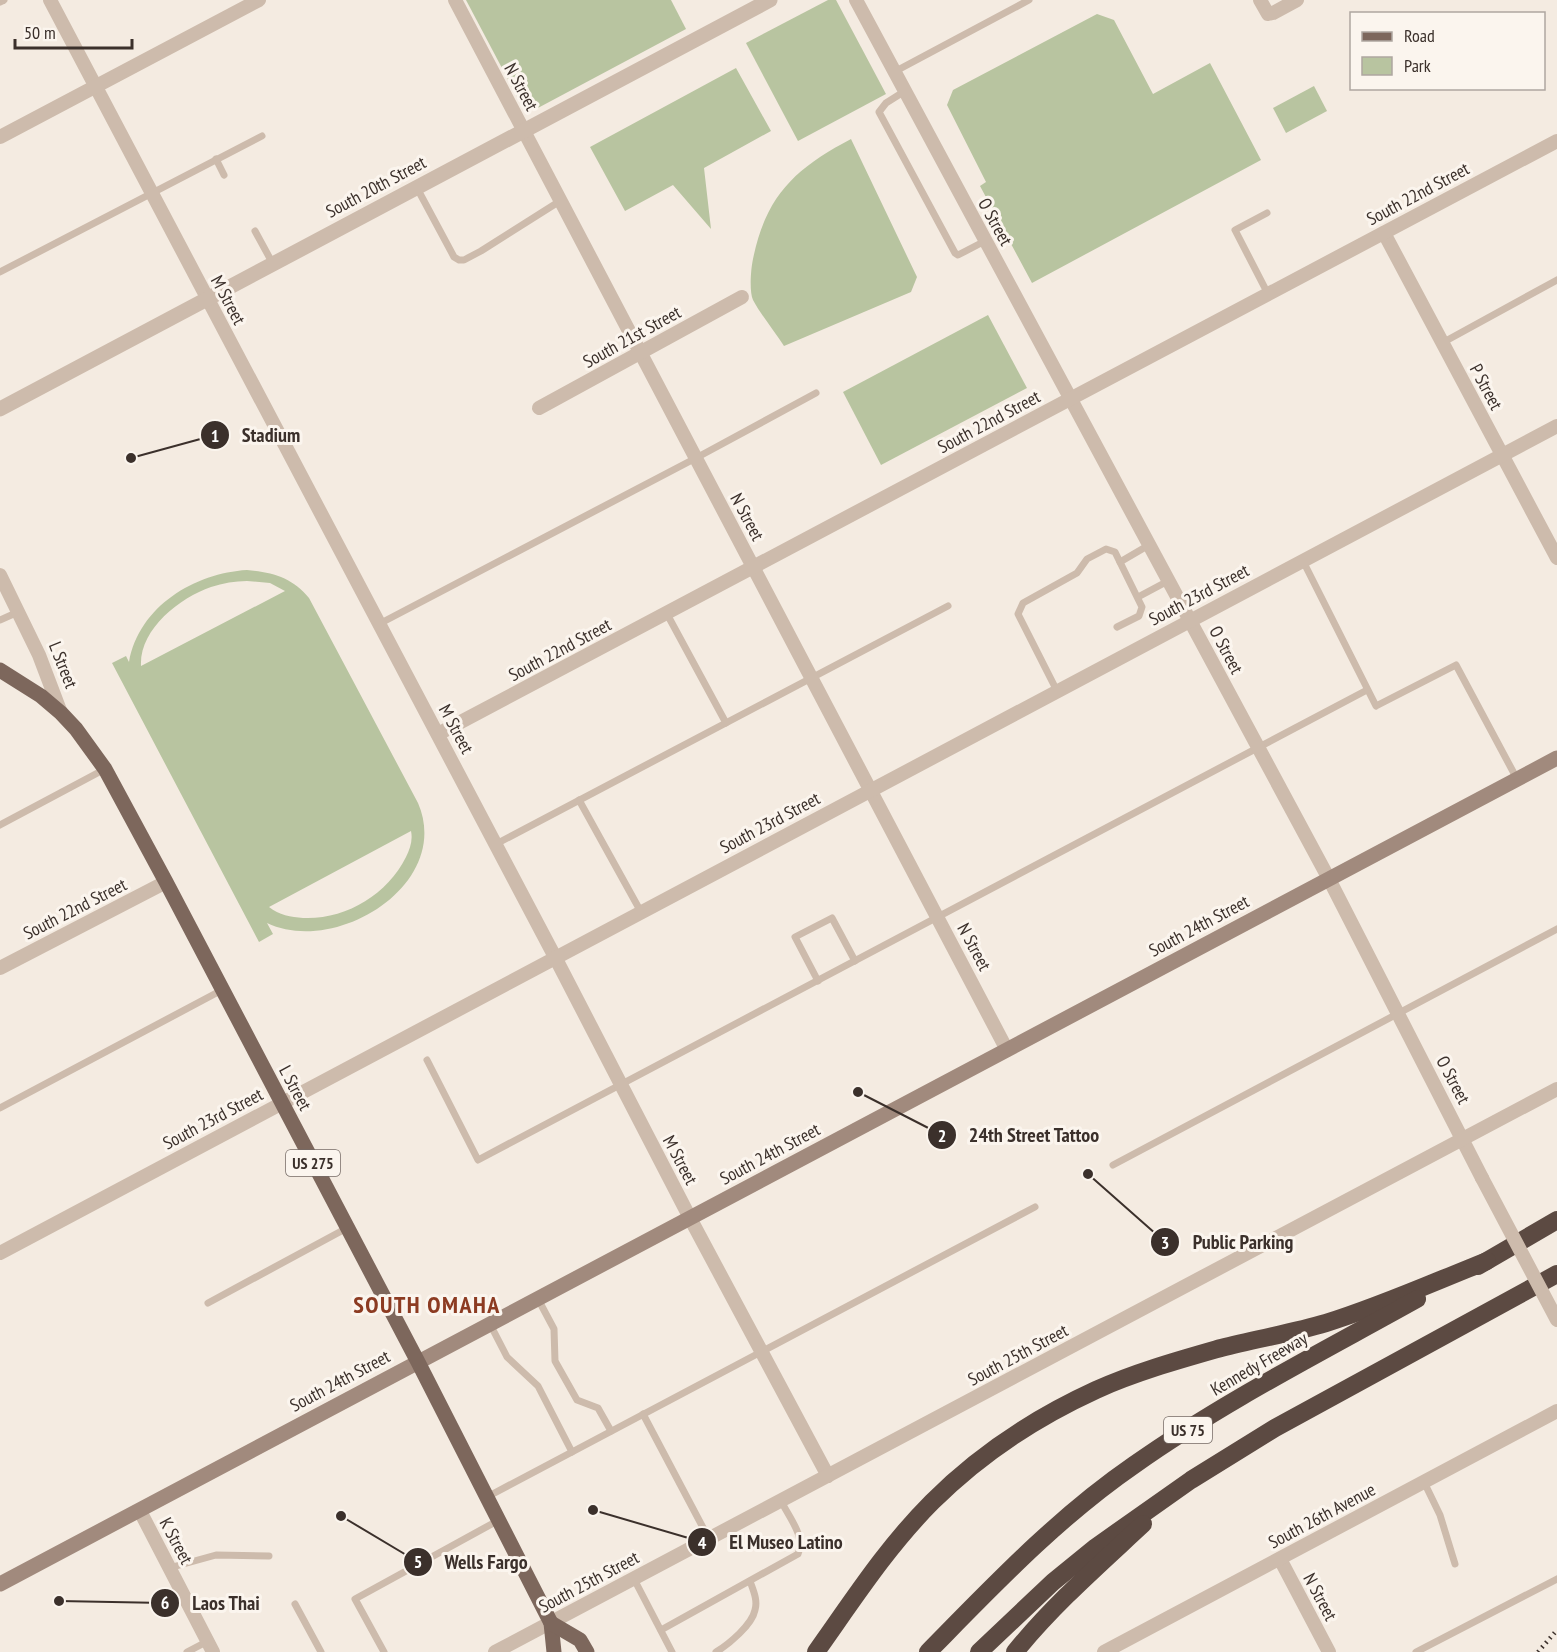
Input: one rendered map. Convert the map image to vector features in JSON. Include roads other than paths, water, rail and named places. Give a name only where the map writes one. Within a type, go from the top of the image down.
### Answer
[{"type":"highway","name":"Kennedy Freeway","points":[[928,1652],[1012,1566],[1096,1493],[1133,1465],[1254,1390],[1557,1220]]},
{"type":"highway","points":[[816,1652],[886,1554],[934,1500],[973,1466],[1055,1410],[1097,1389],[1152,1368],[1326,1323],[1487,1261]]},
{"type":"highway","name":"US 75","points":[[979,1652],[1053,1582],[1096,1546],[1191,1480],[1275,1428],[1557,1274]]},
{"type":"highway","points":[[1454,1330],[1557,1288]]},
{"type":"highway","points":[[1015,1652],[1063,1598],[1191,1480]]},
{"type":"main road","name":"US 275","points":[[0,670],[42,696],[61,713]]},
{"type":"main road","name":"L Street","points":[[61,713],[76,729],[105,769],[166,882],[418,1362],[551,1623],[554,1652]]},
{"type":"main road","name":"South 24th Street","points":[[0,1584],[1557,758]]},
{"type":"main road","points":[[551,1623],[580,1640],[587,1652]]},
{"type":"street","name":"M Street","points":[[50,0],[828,1476]]},
{"type":"street","points":[[0,137],[259,0]]},
{"type":"street","name":"N Street","points":[[455,0],[1007,1050]]},
{"type":"street","name":"South 20th Street","points":[[0,409],[770,0]]},
{"type":"street","name":"O Street","points":[[856,0],[1329,879],[1557,1320]]},
{"type":"street","points":[[1260,0],[1268,14],[1297,0]]},
{"type":"street","name":"South 22nd Street","points":[[438,735],[1557,141]]},
{"type":"street","name":"P Street","points":[[1384,233],[1557,558]]},
{"type":"street","name":"South 21st Street","points":[[539,408],[742,297]]},
{"type":"street","name":"South 23rd Street","points":[[1,1250],[1557,426]]},
{"type":"street","name":"L Street","points":[[1,579],[39,655],[61,713]]},
{"type":"street","name":"South 22nd Street","points":[[0,968],[166,882]]},
{"type":"street","name":"South 25th Street","points":[[495,1652],[1557,1089]]},
{"type":"street","name":"South 26th Avenue","points":[[1104,1652],[1557,1411]]},
{"type":"street","name":"K Street","points":[[140,1511],[211,1646]]},
{"type":"street","name":"N Street","points":[[1280,1559],[1329,1652]]},
{"type":"lane","points":[[0,2],[4,0]]},
{"type":"lane","points":[[894,72],[1029,0]]},
{"type":"lane","points":[[905,92],[886,103],[879,112],[955,253],[958,255],[985,241]]},
{"type":"lane","points":[[0,272],[262,136]]},
{"type":"lane","points":[[216,159],[224,175]]},
{"type":"lane","points":[[417,188],[454,257],[459,260],[464,260],[481,251],[560,201]]},
{"type":"lane","points":[[1267,213],[1235,230],[1268,294]]},
{"type":"lane","points":[[255,231],[273,264]]},
{"type":"lane","points":[[1442,343],[1557,280]]},
{"type":"lane","points":[[380,624],[816,393]]},
{"type":"lane","points":[[1120,562],[1149,545]]},
{"type":"lane","points":[[1057,691],[1018,614],[1023,603],[1077,573],[1087,559],[1106,549],[1115,552],[1142,607],[1139,616],[1117,627]]},
{"type":"lane","points":[[1303,561],[1376,706],[1456,665],[1516,779]]},
{"type":"lane","points":[[1138,597],[1168,581]]},
{"type":"lane","points":[[496,844],[948,606]]},
{"type":"lane","points":[[0,620],[18,612]]},
{"type":"lane","points":[[667,614],[726,723]]},
{"type":"lane","points":[[427,1060],[478,1160],[1367,690]]},
{"type":"lane","points":[[0,825],[105,769]]},
{"type":"lane","points":[[579,800],[641,912]]},
{"type":"lane","points":[[818,981],[795,937],[832,918],[855,961]]},
{"type":"lane","points":[[1113,1165],[1557,928]]},
{"type":"lane","points":[[0,1108],[222,990]]},
{"type":"lane","points":[[487,1497],[1035,1207]]},
{"type":"lane","points":[[208,1303],[347,1228]]},
{"type":"lane","points":[[538,1299],[554,1329],[555,1361],[577,1400],[598,1408],[611,1431]]},
{"type":"lane","points":[[490,1324],[507,1357],[538,1386],[572,1452]]},
{"type":"lane","points":[[643,1414],[710,1539]]},
{"type":"lane","points":[[1424,1482],[1440,1515],[1455,1564]]},
{"type":"lane","points":[[661,1630],[798,1554],[802,1546],[800,1537],[781,1501]]},
{"type":"lane","points":[[384,1652],[355,1599],[499,1520]]},
{"type":"lane","points":[[169,1568],[216,1555],[269,1556]]},
{"type":"lane","points":[[634,1579],[672,1652]]},
{"type":"lane","points":[[1416,1652],[1557,1579]]},
{"type":"lane","points":[[716,1652],[729,1644],[752,1618],[756,1608],[750,1581]]},
{"type":"lane","points":[[295,1604],[321,1652]]},
{"type":"lane","points":[[187,1652],[211,1646]]},
{"type":"railway","points":[[1538,1652],[1557,1630]]},
{"type":"place","name":"Stadium","points":[[131,458]]},
{"type":"place","name":"24th Street Tattoo","points":[[858,1092]]},
{"type":"place","name":"Public Parking","points":[[1088,1174]]},
{"type":"place","name":"El Museo Latino","points":[[593,1510]]},
{"type":"place","name":"Wells Fargo","points":[[341,1516]]},
{"type":"place","name":"Laos Thai","points":[[59,1601]]},
{"type":"district","name":"SOUTH OMAHA","points":[[427,1305]]}]
